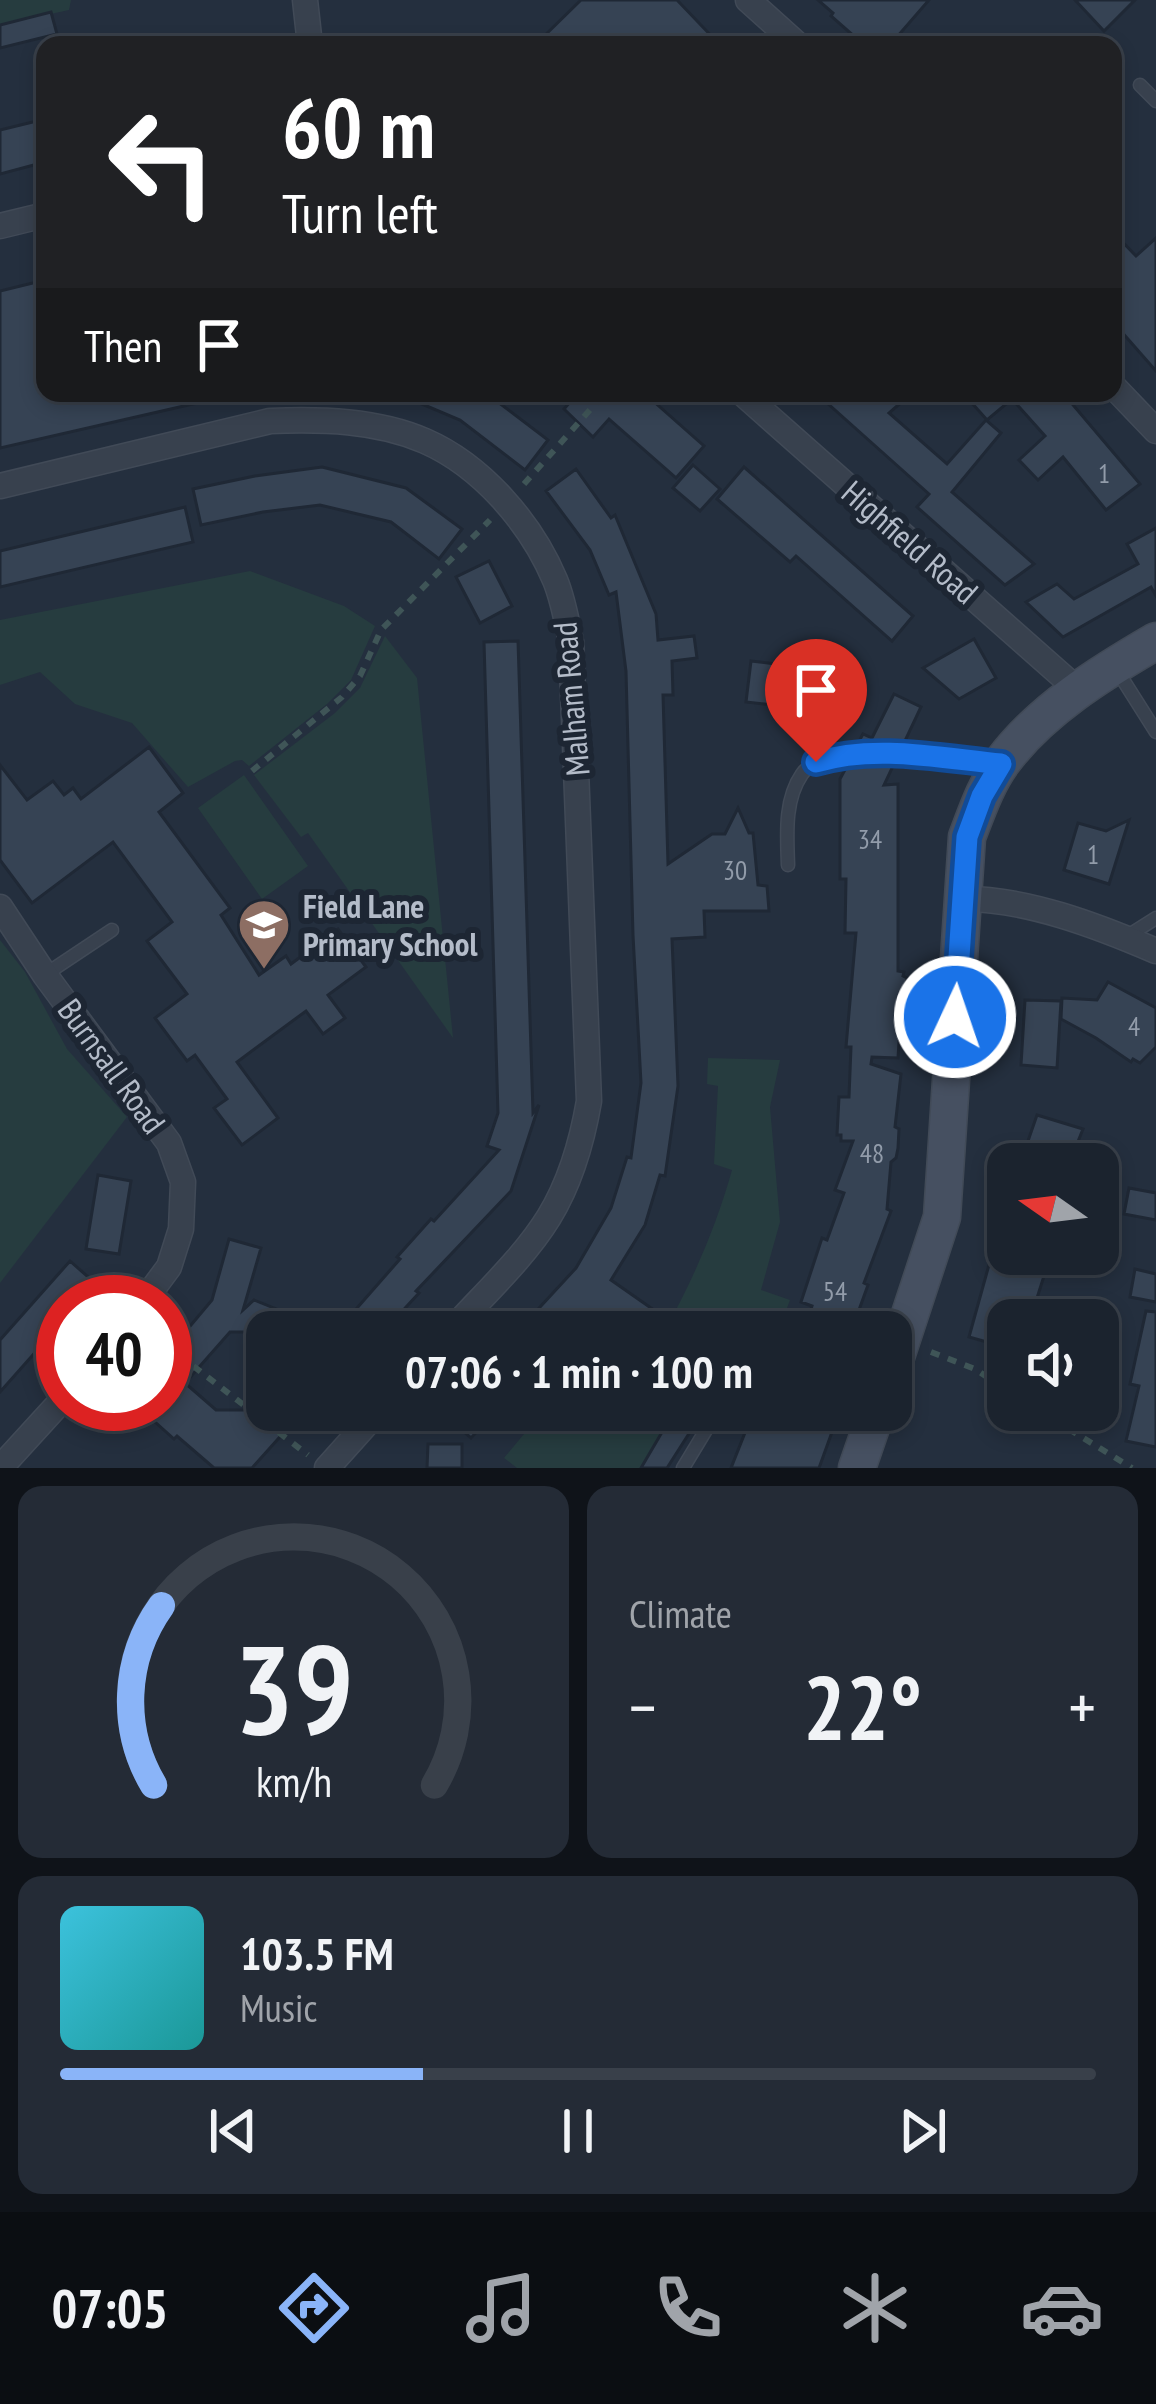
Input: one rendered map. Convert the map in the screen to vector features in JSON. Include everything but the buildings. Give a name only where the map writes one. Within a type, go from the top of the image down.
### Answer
[{"type":"street","points":[[304,0],[309,36]]},
{"type":"street","points":[[748,0],[788,36]]},
{"type":"street","points":[[0,226],[36,217]]},
{"type":"street","points":[[1122,395],[1156,431]]},
{"type":"street","name":"Highfield Road","points":[[752,402],[1078,690]]},
{"type":"street","name":"Malham Road","points":[[0,486],[270,422],[312,420],[355,423],[425,441],[457,459],[522,521],[556,581],[571,642],[589,1101],[582,1140],[548,1219],[468,1311]]},
{"type":"street","points":[[911,1311],[942,1216],[967,837],[982,796],[1022,739],[1078,690],[1156,640]]},
{"type":"street","points":[[962,899],[983,898],[1060,915],[1156,951]]},
{"type":"street","name":"Burnsall Road","points":[[0,907],[169,1143],[183,1182],[181,1229],[163,1275]]},
{"type":"street","points":[[0,1468],[38,1431]]},
{"type":"street","points":[[317,1461],[353,1431]]},
{"type":"street","points":[[857,1468],[870,1431]]},
{"type":"lane","points":[[1140,86],[1156,101]]},
{"type":"lane","points":[[1114,665],[1156,731]]},
{"type":"lane","points":[[788,865],[790,805],[804,770],[816,762],[868,752],[1001,764]]},
{"type":"lane","points":[[1125,937],[1156,917]]},
{"type":"lane","points":[[45,975],[112,930]]},
{"type":"lane","points":[[683,1468],[705,1431]]},
{"type":"path","points":[[252,771],[343,697],[360,676],[381,630],[506,504],[597,402]]},
{"type":"path","points":[[912,1359],[975,1370],[987,1377]]},
{"type":"path","points":[[192,1365],[317,1461]]},
{"type":"path","points":[[1072,1431],[1132,1468]]},
{"type":"green space","points":[[0,0],[71,0],[69,10],[0,25]]},
{"type":"green space","points":[[250,571],[344,606],[375,626],[351,680],[249,766],[235,761],[188,787],[132,723],[75,704],[40,672],[0,685],[0,620]]},
{"type":"green space","points":[[385,636],[417,678],[453,1038],[308,833],[301,837],[254,775],[360,688]]},
{"type":"green space","points":[[244,775],[308,866],[262,899],[198,808]]},
{"type":"green space","points":[[0,940],[25,972],[67,1049],[127,1117],[0,1283]]},
{"type":"green space","points":[[708,1058],[780,1060],[770,1107],[780,1222],[761,1290],[790,1300],[786,1311],[675,1311],[703,1253],[732,1170],[714,1164],[718,1086],[707,1084]]},
{"type":"green space","points":[[526,1431],[667,1431],[681,1439],[647,1459],[641,1468],[517,1468],[504,1458]]},
{"type":"place","name":"Field Lane Primary School","points":[[264,971]]},
{"type":"route","points":[[816,762],[868,752],[1001,764],[982,796],[967,837],[955,1017]]}]
